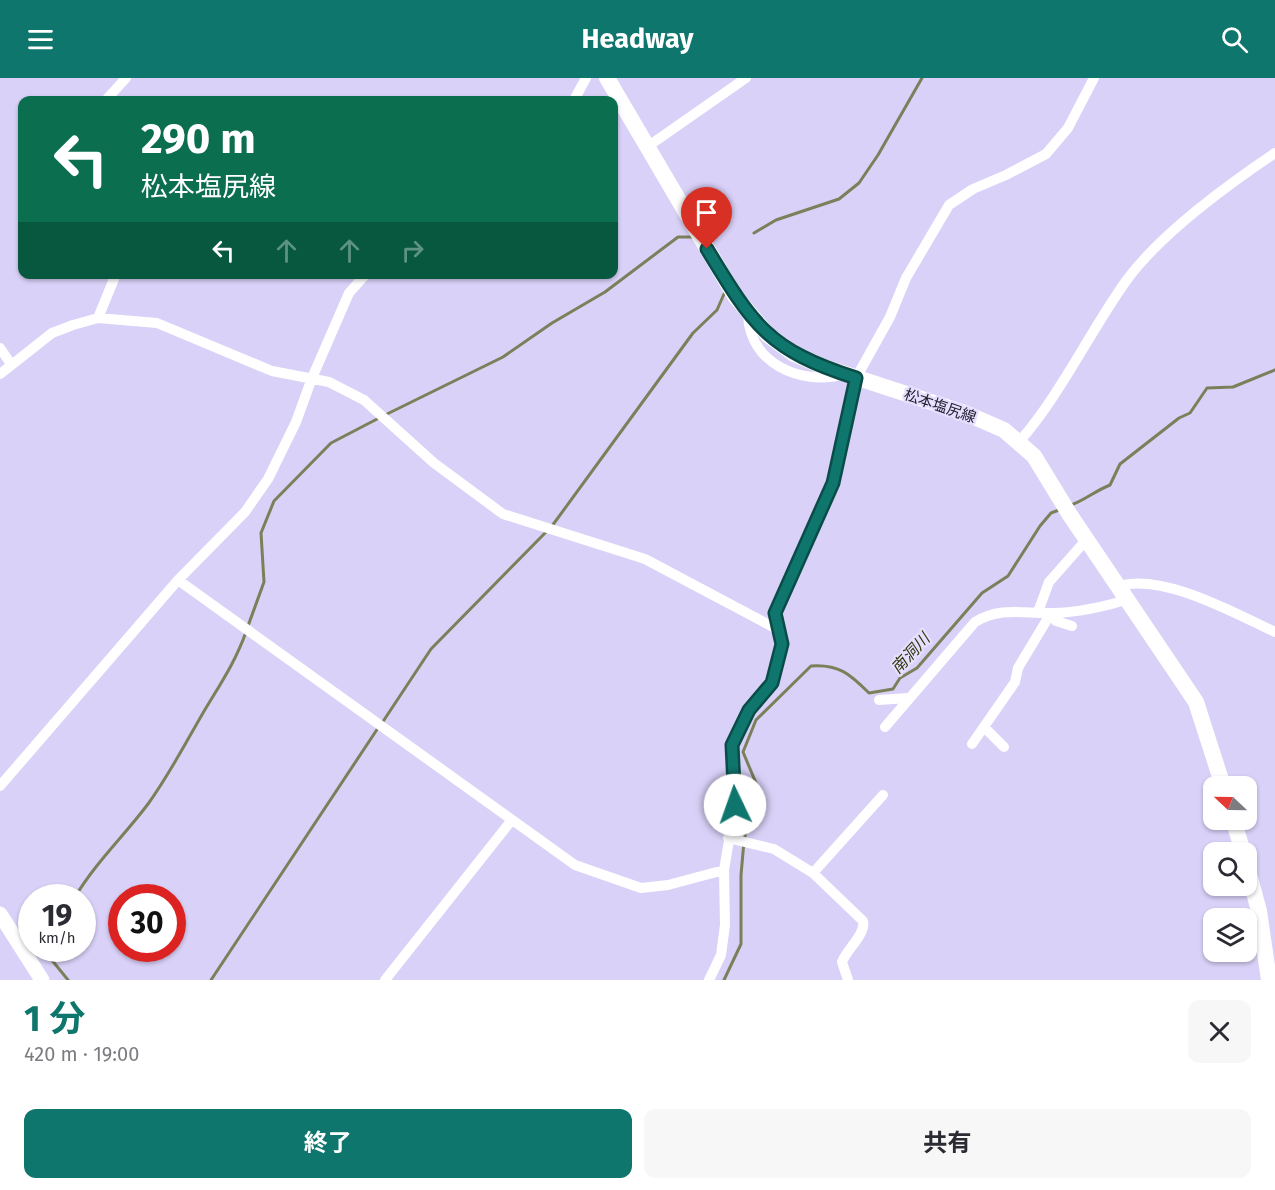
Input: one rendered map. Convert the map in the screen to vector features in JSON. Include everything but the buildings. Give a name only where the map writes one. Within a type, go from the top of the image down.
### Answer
[{"type":"main road","name":"松本塩尻線","points":[[607,78],[617,96]]},
{"type":"main road","name":"松本塩尻線","points":[[618,97],[748,315],[768,335],[794,354],[851,376],[966,413],[1004,430],[1019,442],[1048,477],[1196,702],[1220,776]]},
{"type":"main road","points":[[1255,896],[1269,980]]},
{"type":"street","points":[[110,96],[126,78]]},
{"type":"street","points":[[576,96],[586,78]]},
{"type":"street","points":[[647,147],[746,78]]},
{"type":"street","points":[[709,980],[721,955],[723,935],[724,870],[735,805],[732,745],[749,710],[772,683],[782,644],[775,613],[833,483],[851,376],[890,317],[906,278],[949,205],[973,189],[1046,154],[1068,128],[1094,78]]},
{"type":"street","points":[[1019,442],[1127,279],[1151,253],[1207,202],[1275,153]]},
{"type":"street","points":[[98,318],[114,279]]},
{"type":"street","points":[[0,786],[178,580],[245,512],[268,479],[296,422],[312,378],[349,293],[362,279]]},
{"type":"street","points":[[0,374],[52,333],[98,318],[157,323],[272,370],[329,382],[364,400],[434,463],[503,514],[645,559],[777,629]]},
{"type":"street","points":[[0,348],[10,364]]},
{"type":"street","points":[[1038,612],[1049,582],[1087,539]]},
{"type":"street","points":[[178,580],[575,865],[641,888],[668,885],[724,870]]},
{"type":"street","points":[[885,727],[975,622],[998,612],[1051,613],[1110,606],[1134,582],[1185,594],[1275,632]]},
{"type":"street","points":[[1051,613],[1056,621],[1072,626]]},
{"type":"street","points":[[972,744],[1015,682],[1018,668],[1051,613]]},
{"type":"street","points":[[879,700],[908,698]]},
{"type":"street","points":[[984,727],[1004,747]]},
{"type":"street","points":[[813,873],[883,795]]},
{"type":"street","points":[[384,980],[428,928],[511,821]]},
{"type":"street","points":[[728,838],[774,849],[813,873],[865,924],[842,962],[848,980]]},
{"type":"street","points":[[0,915],[42,980]]},
{"type":"waterway","points":[[754,233],[776,220],[839,199],[859,183],[878,155],[922,78]]},
{"type":"waterway","points":[[385,415],[503,357],[552,323],[605,292],[678,237],[692,237]]},
{"type":"waterway","points":[[552,526],[693,333],[717,310],[724,294]]},
{"type":"waterway","name":"南洞川","points":[[1071,505],[1110,485],[1120,464],[1179,418],[1190,413],[1207,388],[1233,387],[1275,370]]},
{"type":"waterway","points":[[248,626],[264,582],[261,533],[274,501],[331,443],[379,418]]},
{"type":"waterway","name":"南洞川","points":[[724,980],[741,944],[741,875],[744,841],[756,783],[743,752],[756,720],[811,666],[837,669],[856,680],[869,693],[893,689],[900,678],[917,668],[982,593],[1008,576],[1040,526],[1051,513],[1059,510]]},
{"type":"waterway","points":[[382,723],[431,649],[547,531]]},
{"type":"waterway","points":[[84,884],[139,816],[163,782],[226,674],[246,632]]},
{"type":"waterway","points":[[211,980],[378,728]]},
{"type":"waterway","points":[[53,962],[68,980]]},
{"type":"route","points":[[707,249],[748,315],[768,335],[794,354],[856,378],[850,396],[833,483],[775,613],[782,644],[772,683],[749,710],[732,745],[735,805]]}]
